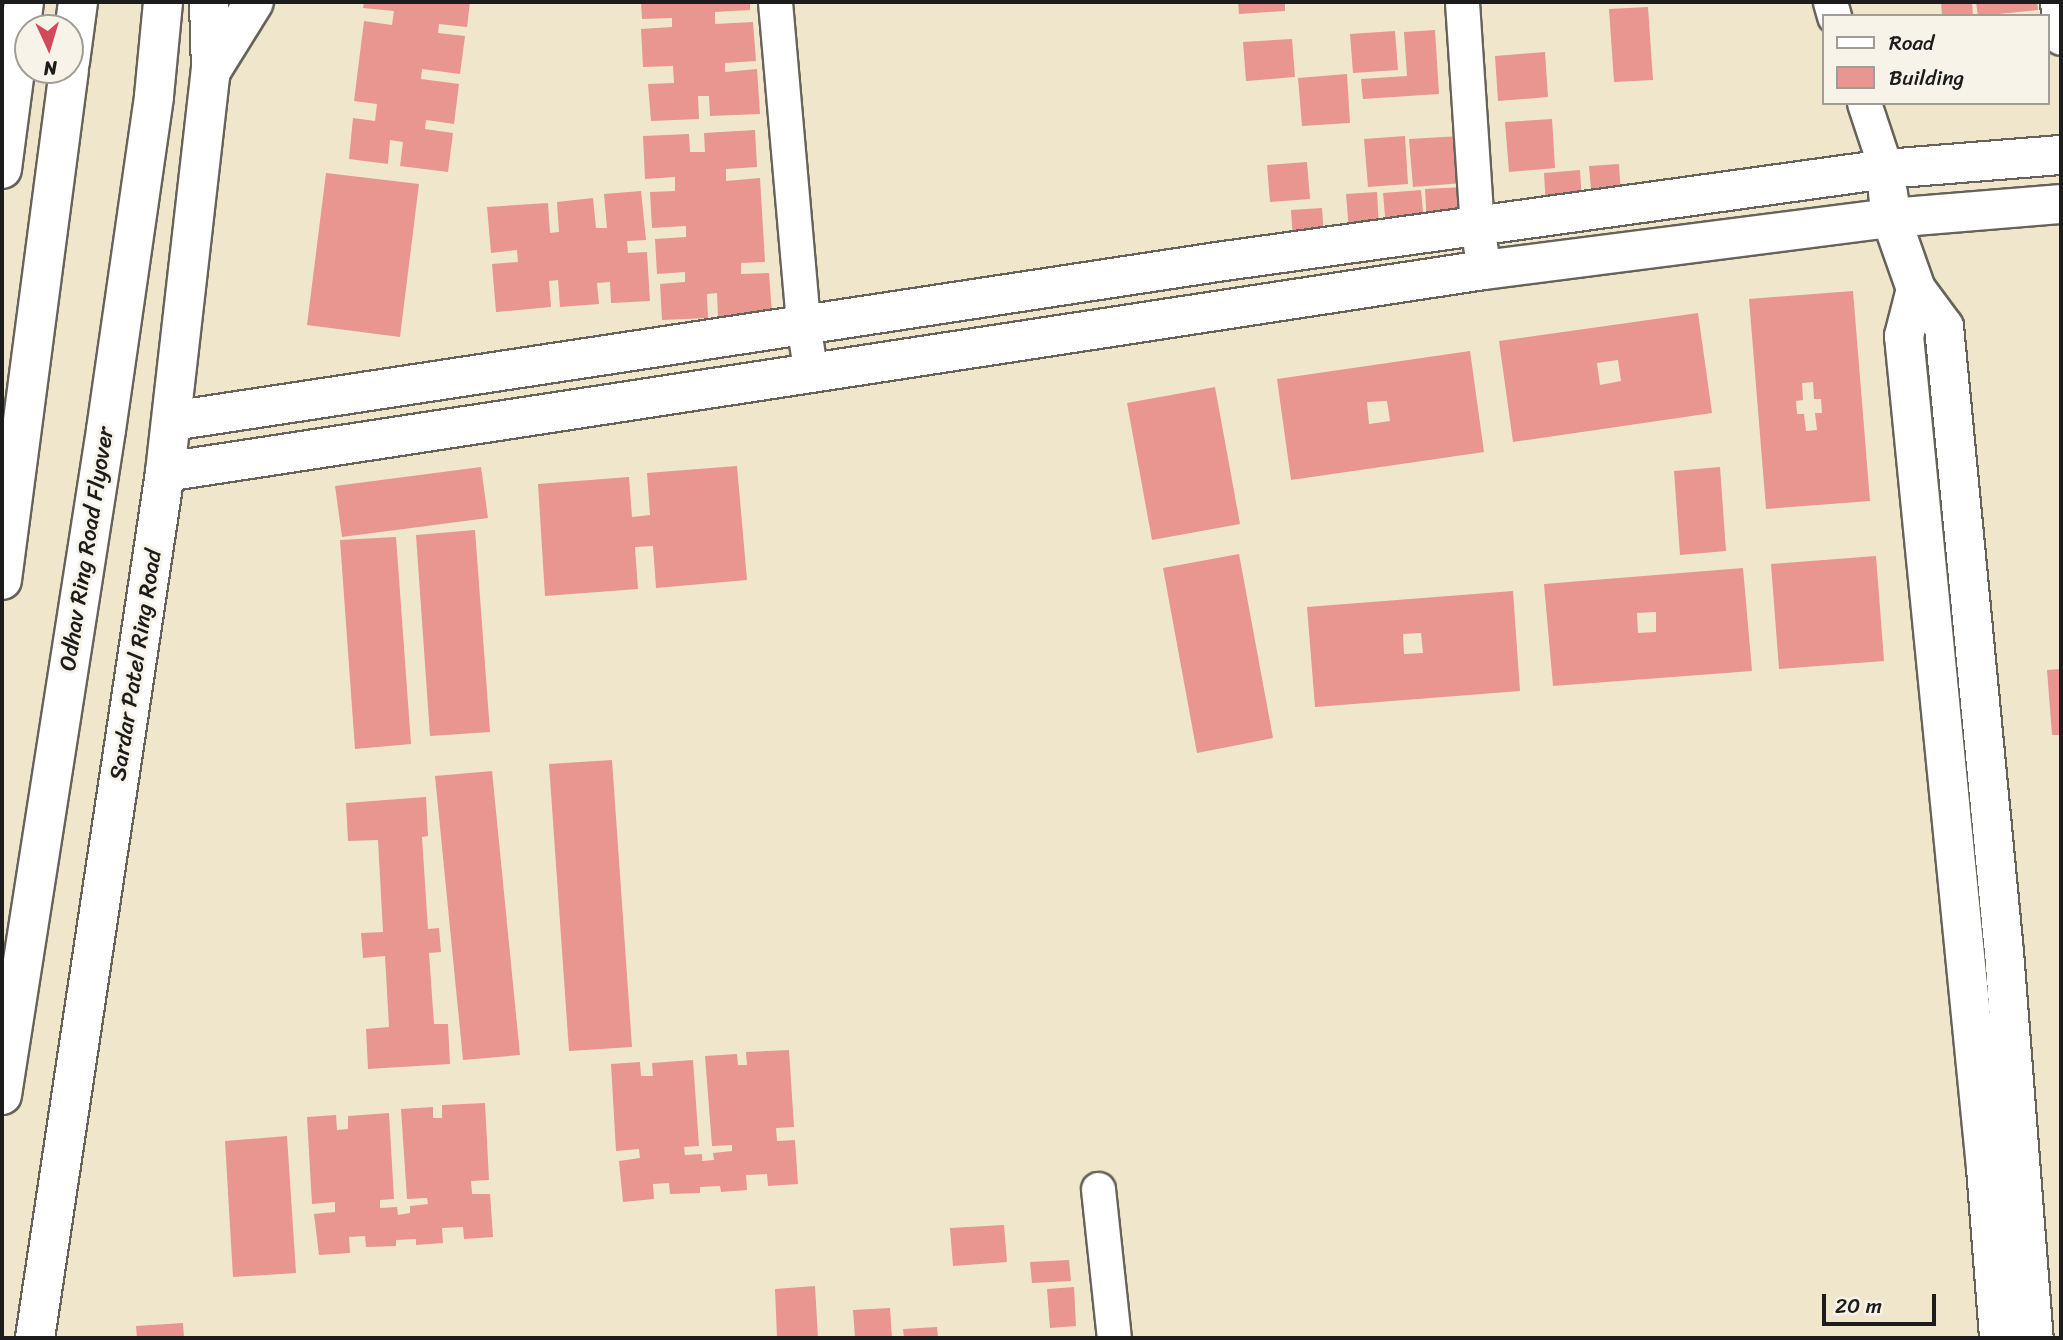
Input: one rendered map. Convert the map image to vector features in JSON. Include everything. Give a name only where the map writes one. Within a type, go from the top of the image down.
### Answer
[{"type":"main road","name":"Odhav Ring Road Flyover","points":[[2,1094],[106,430],[154,96],[163,2]]},
{"type":"main road","points":[[209,2],[211,71]]},
{"type":"main road","name":"Sardar Patel Ring Road","points":[[35,1338],[165,472],[211,71],[254,2]]},
{"type":"main road","points":[[2,169],[27,11]]},
{"type":"main road","points":[[2,580],[67,84]]},
{"type":"main road","points":[[172,421],[803,324],[1477,226],[1886,169],[2061,155]]},
{"type":"main road","points":[[1886,169],[1891,218],[1916,289],[1944,327],[2004,952],[2008,1220],[1999,1338]]},
{"type":"main road","points":[[165,472],[1484,270],[1891,218],[2061,204]]},
{"type":"main road","points":[[1916,289],[1904,336],[1965,955],[2008,1220],[2034,1338]]},
{"type":"main road","points":[[1965,955],[2004,952]]},
{"type":"street","points":[[775,2],[803,324],[811,374]]},
{"type":"street","points":[[1462,2],[1477,226],[1484,270]]},
{"type":"street","points":[[2057,2],[2061,38]]},
{"type":"street","points":[[1865,105],[1886,169]]},
{"type":"street","points":[[1098,1189],[1114,1338]]},
{"type":"building","points":[[364,2],[470,2],[467,27],[439,24],[438,33],[465,36],[460,74],[422,69],[421,79],[459,84],[454,124],[426,120],[425,129],[453,133],[448,172],[400,166],[403,142],[390,140],[388,164],[349,159],[353,118],[375,121],[377,104],[354,101],[364,21],[392,25],[394,11],[363,8]]},
{"type":"building","points":[[641,2],[750,2],[750,10],[715,12],[715,24],[753,22],[756,61],[725,63],[725,72],[757,69],[760,114],[710,116],[709,96],[698,96],[699,119],[651,121],[648,84],[674,83],[673,66],[643,67],[641,29],[672,27],[672,18],[642,19]]},
{"type":"building","points":[[1238,2],[1285,2],[1285,11],[1239,14]]},
{"type":"building","points":[[1941,2],[1972,2],[1973,14],[1942,14]]},
{"type":"building","points":[[1976,2],[2037,2],[2038,10],[1978,14]]},
{"type":"building","points":[[1648,7],[1653,80],[1614,82],[1609,9]]},
{"type":"building","points":[[1435,30],[1439,94],[1363,99],[1361,79],[1407,76],[1404,32]]},
{"type":"building","points":[[1395,31],[1398,70],[1353,73],[1350,34]]},
{"type":"building","points":[[1292,39],[1295,77],[1246,81],[1243,42]]},
{"type":"building","points":[[1545,52],[1548,97],[1498,101],[1495,56]]},
{"type":"building","points":[[1347,74],[1350,123],[1302,126],[1298,78]]},
{"type":"building","points":[[1552,119],[1555,168],[1509,172],[1505,122]]},
{"type":"building","points":[[755,130],[757,167],[726,169],[726,181],[760,178],[765,262],[741,263],[741,274],[769,273],[772,314],[718,317],[717,293],[707,294],[708,318],[662,320],[660,284],[685,282],[685,272],[657,274],[655,239],[686,237],[686,226],[652,228],[650,192],[675,191],[675,177],[645,179],[643,136],[689,134],[690,152],[705,152],[704,133]]},
{"type":"building","points":[[1405,136],[1408,184],[1368,187],[1364,139]]},
{"type":"building","points":[[1460,136],[1463,183],[1413,187],[1409,139]]},
{"type":"building","points":[[1307,162],[1310,199],[1270,202],[1267,165]]},
{"type":"building","points":[[1619,164],[1621,199],[1592,201],[1589,166]]},
{"type":"building","points":[[1580,170],[1582,204],[1546,207],[1544,173]]},
{"type":"building","points":[[326,173],[419,184],[400,337],[307,325]]},
{"type":"building","points":[[1464,187],[1466,222],[1427,225],[1425,189]]},
{"type":"building","points":[[1421,190],[1424,224],[1386,227],[1383,193]]},
{"type":"building","points":[[641,191],[646,240],[627,241],[628,253],[647,252],[650,301],[611,303],[610,282],[597,283],[599,304],[560,307],[558,280],[549,281],[551,307],[496,312],[492,264],[518,262],[517,250],[491,253],[487,207],[548,203],[550,233],[559,232],[557,202],[593,198],[596,228],[607,228],[604,194]]},
{"type":"building","points":[[1377,192],[1379,229],[1349,231],[1346,194]]},
{"type":"building","points":[[1322,208],[1324,237],[1293,239],[1291,210]]},
{"type":"building","points":[[1853,291],[1870,501],[1766,509],[1749,299]],"holes":[[[1813,382],[1814,399],[1821,399],[1822,413],[1815,413],[1817,430],[1806,431],[1804,414],[1797,414],[1796,401],[1803,400],[1802,383]]]},
{"type":"building","points":[[1698,313],[1712,413],[1513,442],[1499,341]],"holes":[[[1618,360],[1621,381],[1600,385],[1597,363]]]},
{"type":"building","points":[[1470,351],[1484,452],[1291,480],[1277,379]],"holes":[[[1387,401],[1390,421],[1369,424],[1367,402]]]},
{"type":"building","points":[[1215,387],[1240,524],[1152,540],[1127,403]]},
{"type":"building","points":[[737,466],[747,580],[656,588],[653,546],[635,547],[638,589],[545,596],[538,484],[629,477],[632,517],[650,515],[647,473]]},
{"type":"building","points":[[481,467],[488,518],[342,537],[335,486]]},
{"type":"building","points":[[1720,467],[1726,551],[1680,555],[1674,471]]},
{"type":"building","points":[[475,530],[490,732],[430,736],[416,535]]},
{"type":"building","points":[[396,537],[411,744],[355,749],[340,540]]},
{"type":"building","points":[[1239,554],[1273,738],[1197,753],[1163,568]]},
{"type":"building","points":[[1876,556],[1884,661],[1779,669],[1771,564]]},
{"type":"building","points":[[1743,568],[1752,671],[1553,686],[1544,584]],"holes":[[[1656,612],[1656,632],[1638,633],[1637,613]]]},
{"type":"building","points":[[1513,591],[1520,691],[1315,707],[1307,607]],"holes":[[[1421,633],[1423,653],[1404,654],[1403,634]]]},
{"type":"building","points":[[2061,669],[2061,735],[2052,735],[2047,670]]},
{"type":"building","points":[[612,760],[632,1047],[569,1051],[549,764]]},
{"type":"building","points":[[492,771],[520,1055],[463,1060],[435,776]]},
{"type":"building","points":[[426,797],[428,836],[422,837],[428,929],[439,928],[441,952],[429,953],[434,1024],[448,1024],[450,1064],[368,1069],[366,1029],[389,1027],[385,956],[363,958],[361,933],[383,932],[378,840],[348,841],[346,803]]},
{"type":"building","points":[[789,1050],[794,1127],[776,1128],[777,1141],[795,1140],[798,1184],[768,1186],[767,1174],[746,1175],[747,1190],[721,1192],[720,1186],[700,1187],[700,1193],[670,1194],[669,1183],[653,1184],[654,1199],[623,1202],[619,1161],[640,1158],[639,1149],[616,1151],[611,1064],[640,1062],[641,1076],[653,1076],[652,1063],[693,1060],[699,1146],[684,1147],[685,1155],[702,1154],[702,1161],[714,1160],[713,1153],[732,1151],[732,1145],[712,1146],[705,1056],[737,1054],[738,1065],[747,1065],[746,1052]]},
{"type":"building","points":[[485,1103],[489,1180],[471,1181],[472,1194],[490,1194],[493,1237],[464,1239],[463,1227],[442,1228],[443,1243],[416,1245],[416,1239],[396,1240],[396,1246],[366,1247],[365,1236],[349,1237],[350,1253],[319,1255],[314,1214],[335,1212],[335,1202],[312,1204],[307,1117],[336,1115],[337,1130],[348,1129],[348,1116],[389,1113],[394,1199],[380,1200],[380,1208],[397,1207],[398,1215],[410,1213],[410,1206],[428,1204],[427,1198],[407,1199],[401,1109],[433,1107],[433,1118],[442,1118],[442,1105]]},
{"type":"building","points":[[287,1136],[296,1273],[233,1277],[225,1141]]},
{"type":"building","points":[[1004,1225],[1007,1262],[953,1266],[950,1228]]},
{"type":"building","points":[[1069,1260],[1071,1281],[1032,1283],[1030,1262]]},
{"type":"building","points":[[815,1286],[818,1338],[777,1338],[775,1289]]},
{"type":"building","points":[[1074,1287],[1076,1326],[1050,1328],[1047,1289]]},
{"type":"building","points":[[890,1308],[892,1338],[855,1338],[853,1310]]},
{"type":"building","points":[[183,1323],[184,1338],[137,1338],[136,1326]]},
{"type":"building","points":[[937,1327],[938,1338],[904,1338],[903,1329]]}]
